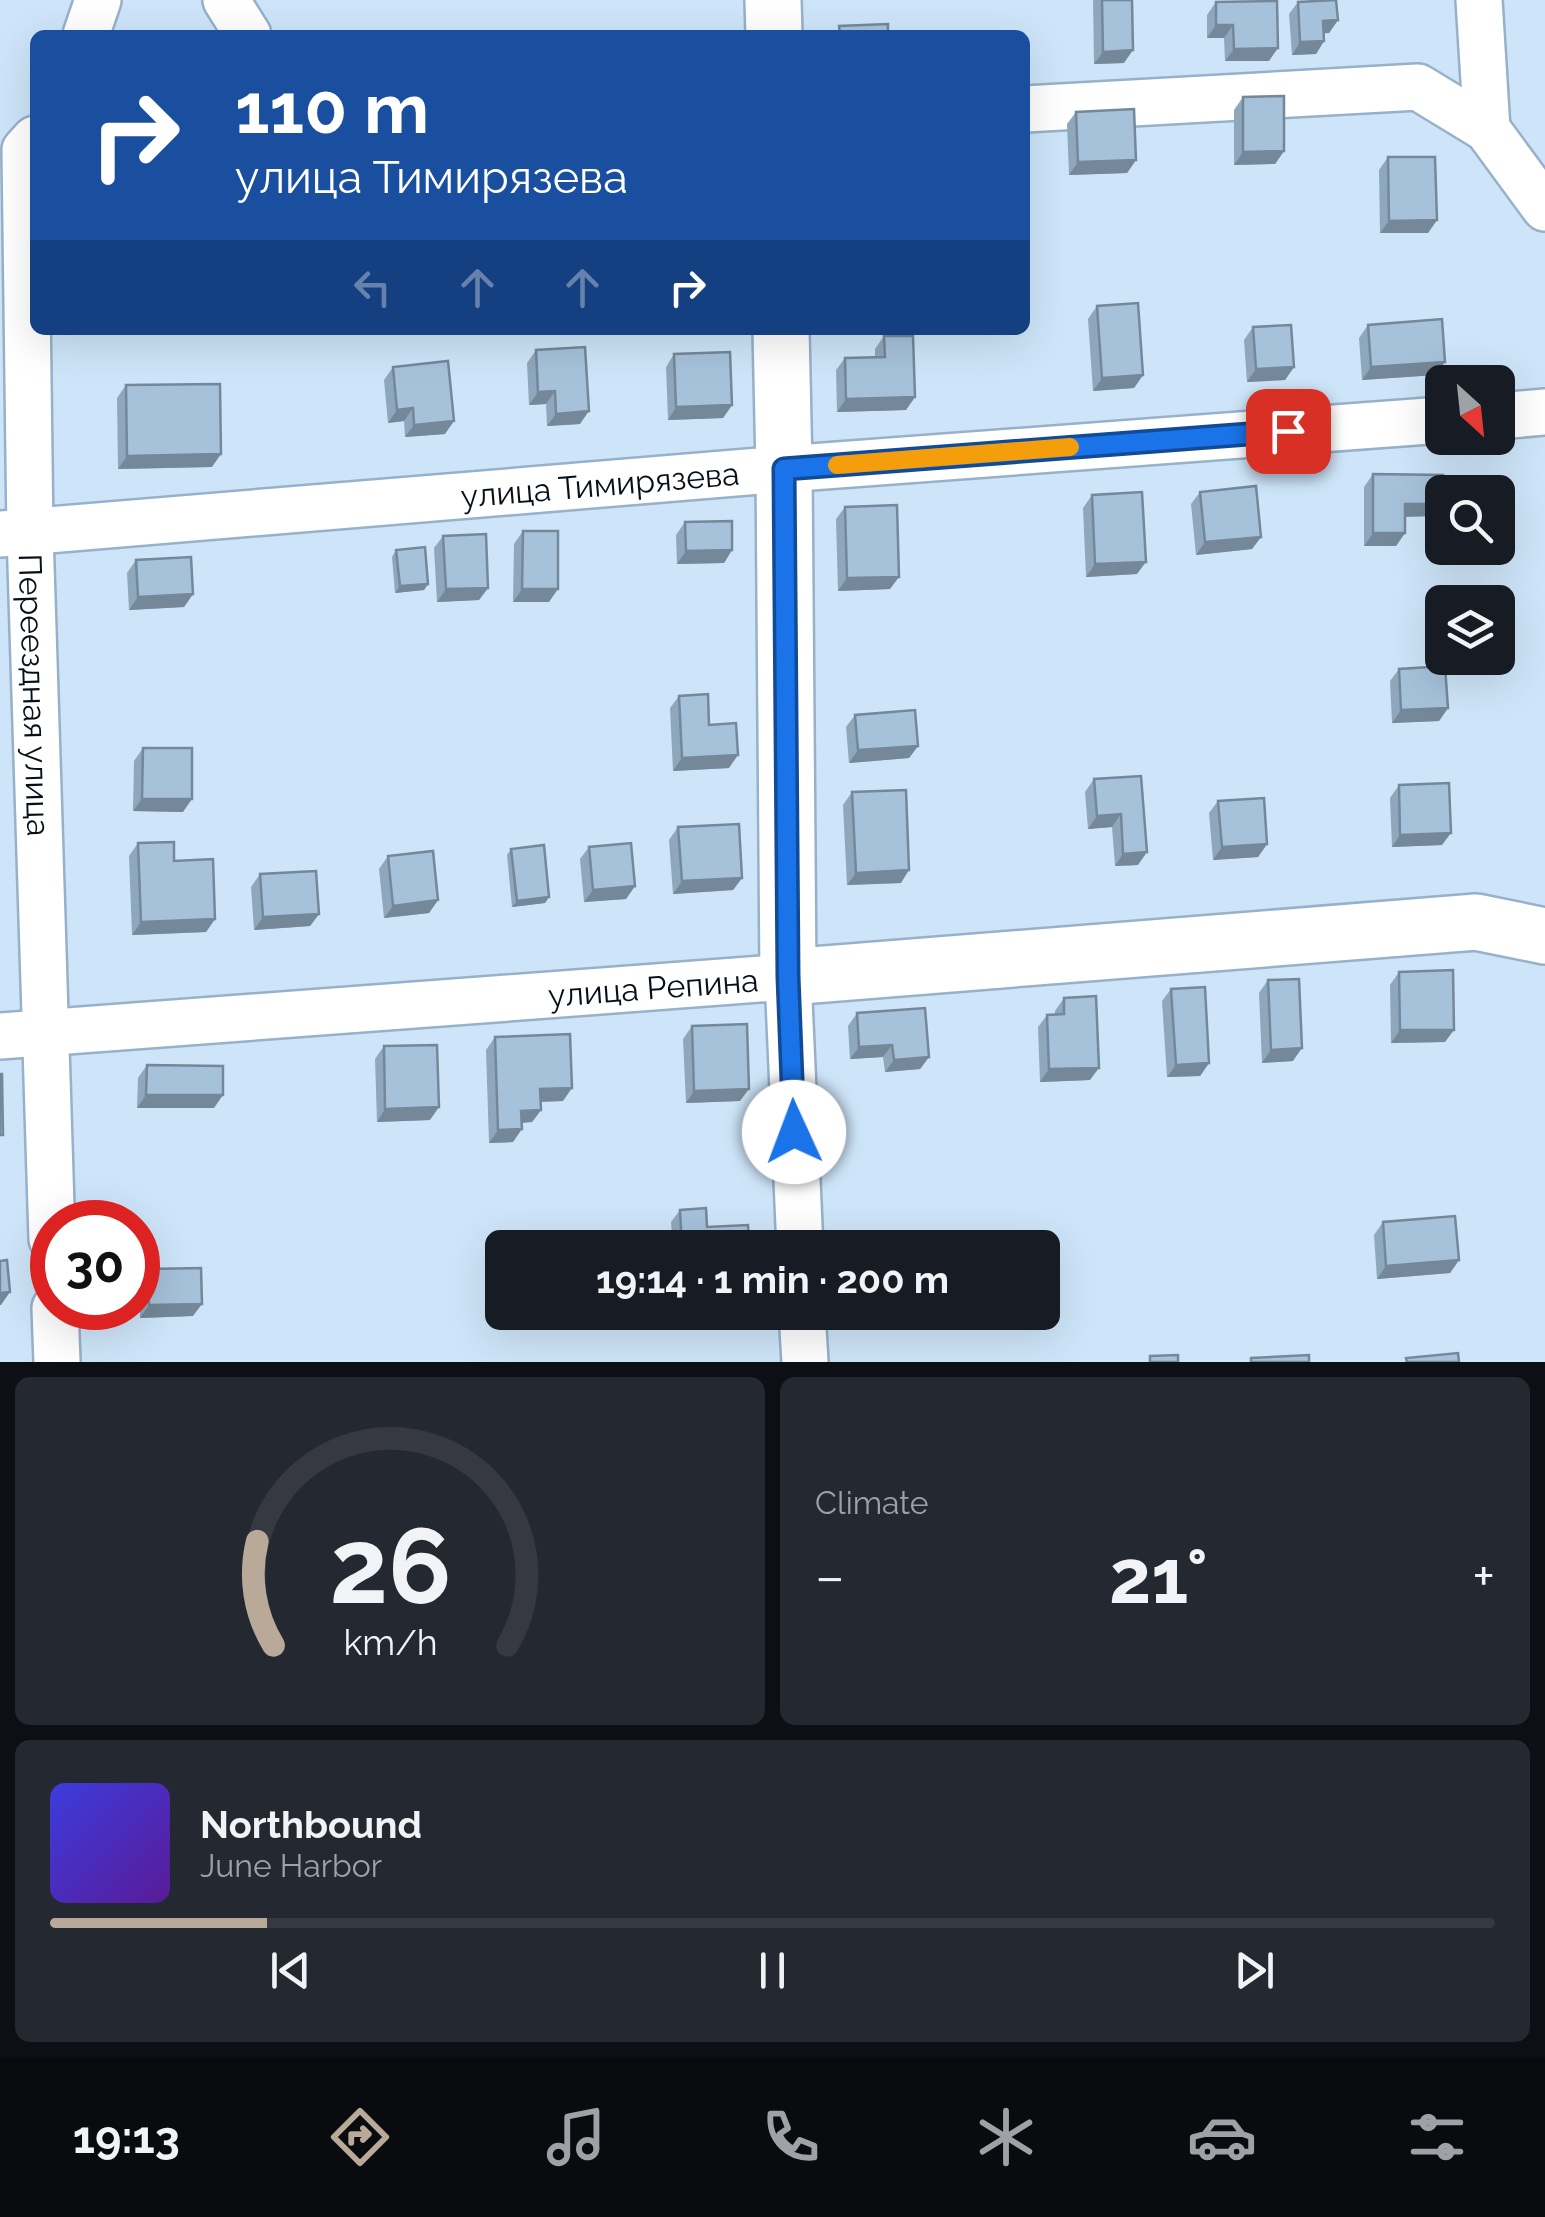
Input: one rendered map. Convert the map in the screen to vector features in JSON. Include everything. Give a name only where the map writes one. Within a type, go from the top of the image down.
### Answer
[{"type":"street","points":[[88,30],[98,0]]},
{"type":"street","points":[[226,0],[245,30]]},
{"type":"street","points":[[773,0],[774,30]]},
{"type":"street","points":[[1478,0],[1487,129]]},
{"type":"street","points":[[1030,109],[1418,87],[1487,129],[1545,208]]},
{"type":"street","name":"Переездная улица","points":[[30,145],[15,533],[45,1033],[51,1200]]},
{"type":"street","points":[[781,335],[788,977],[799,1230]]},
{"type":"street","points":[[1515,415],[1545,412]]},
{"type":"street","name":"улица Тимирязева","points":[[15,533],[784,469],[1425,421]]},
{"type":"street","name":"улица Репина","points":[[0,1036],[1476,922],[1545,936]]},
{"type":"street","points":[[56,1330],[57,1362]]},
{"type":"street","points":[[803,1330],[804,1362]]},
{"type":"building","points":[[1102,0],[1132,0],[1133,50],[1103,52]]},
{"type":"building","points":[[1336,0],[1338,20],[1323,21],[1324,41],[1300,42],[1298,2]]},
{"type":"building","points":[[1277,1],[1278,48],[1234,49],[1233,25],[1216,25],[1216,2]]},
{"type":"building","points":[[888,24],[888,30],[839,30],[839,26]]},
{"type":"building","points":[[1284,96],[1284,151],[1243,152],[1243,97]]},
{"type":"building","points":[[1134,109],[1136,160],[1078,162],[1076,112]]},
{"type":"building","points":[[1388,157],[1435,157],[1437,220],[1389,221]]},
{"type":"building","points":[[1138,303],[1143,375],[1102,378],[1097,306]]},
{"type":"building","points":[[1442,319],[1445,362],[1371,367],[1368,325]]},
{"type":"building","points":[[1291,325],[1294,367],[1256,369],[1253,327]]},
{"type":"building","points":[[884,336],[913,336],[915,397],[846,399],[845,358],[885,357]]},
{"type":"building","points":[[585,347],[589,411],[556,414],[555,391],[538,392],[536,350]]},
{"type":"building","points":[[730,352],[732,405],[676,407],[674,354]]},
{"type":"building","points":[[448,361],[454,421],[414,425],[413,408],[397,410],[393,367]]},
{"type":"building","points":[[220,384],[221,454],[127,456],[126,385]]},
{"type":"building","points":[[1373,474],[1443,475],[1425,475],[1425,504],[1405,504],[1405,533],[1373,533]]},
{"type":"building","points":[[1256,486],[1261,537],[1205,542],[1200,492]]},
{"type":"building","points":[[1142,492],[1146,562],[1095,564],[1092,495]]},
{"type":"building","points":[[897,505],[899,577],[847,578],[845,507]]},
{"type":"building","points":[[732,521],[732,550],[686,551],[685,522]]},
{"type":"building","points":[[523,531],[558,531],[558,589],[522,589]]},
{"type":"building","points":[[486,534],[488,588],[446,589],[443,536]]},
{"type":"building","points":[[425,547],[428,584],[400,586],[396,550]]},
{"type":"building","points":[[191,557],[193,594],[138,597],[136,560]]},
{"type":"building","points":[[1425,667],[1425,675],[1446,675],[1448,708],[1401,710],[1399,669]]},
{"type":"building","points":[[708,694],[709,725],[736,723],[738,755],[682,758],[679,696]]},
{"type":"building","points":[[915,710],[918,746],[858,750],[855,715]]},
{"type":"building","points":[[143,748],[192,748],[192,799],[142,799]]},
{"type":"building","points":[[1141,776],[1147,852],[1123,854],[1121,814],[1097,816],[1094,779]]},
{"type":"building","points":[[1449,783],[1451,833],[1400,835],[1399,785]]},
{"type":"building","points":[[906,790],[909,870],[856,873],[852,792]]},
{"type":"building","points":[[1264,798],[1267,844],[1222,847],[1218,801]]},
{"type":"building","points":[[739,824],[742,878],[682,881],[678,827]]},
{"type":"building","points":[[174,842],[174,861],[213,859],[215,919],[141,922],[138,843]]},
{"type":"building","points":[[631,843],[635,886],[593,890],[589,847]]},
{"type":"building","points":[[544,845],[549,897],[517,901],[511,849]]},
{"type":"building","points":[[433,851],[438,900],[393,906],[388,856]]},
{"type":"building","points":[[316,871],[319,914],[263,917],[260,874]]},
{"type":"building","points":[[1453,970],[1454,1030],[1400,1030],[1399,972]]},
{"type":"building","points":[[1299,979],[1302,1048],[1271,1050],[1268,980]]},
{"type":"building","points":[[1205,987],[1209,1063],[1176,1065],[1171,989]]},
{"type":"building","points":[[1096,996],[1099,1068],[1049,1069],[1047,1015],[1064,1014],[1064,998]]},
{"type":"building","points":[[925,1008],[929,1057],[894,1060],[892,1045],[859,1047],[857,1013]]},
{"type":"building","points":[[747,1024],[749,1089],[694,1091],[692,1026]]},
{"type":"building","points":[[570,1034],[572,1088],[540,1089],[541,1110],[521,1111],[522,1129],[498,1130],[495,1037]]},
{"type":"building","points":[[437,1045],[439,1107],[385,1109],[384,1046]]},
{"type":"building","points":[[147,1065],[223,1066],[223,1095],[146,1095]]},
{"type":"building","points":[[2,1074],[3,1135],[0,1135]]},
{"type":"building","points":[[706,1208],[707,1227],[748,1225],[748,1230],[681,1230],[680,1210]]},
{"type":"building","points":[[1455,1216],[1459,1260],[1386,1266],[1383,1222]]},
{"type":"building","points":[[7,1260],[10,1292],[0,1293],[0,1261]]},
{"type":"building","points":[[201,1268],[202,1304],[160,1305],[160,1269]]},
{"type":"building","points":[[1458,1353],[1459,1362],[1407,1362],[1406,1358]]},
{"type":"building","points":[[1178,1355],[1178,1362],[1150,1362],[1150,1356]]},
{"type":"building","points":[[1309,1355],[1309,1362],[1251,1362],[1251,1358]]},
{"type":"slow traffic","points":[[837,465],[1070,447]]},
{"type":"route","points":[[794,1132],[788,977],[784,469],[1288,431]]}]
